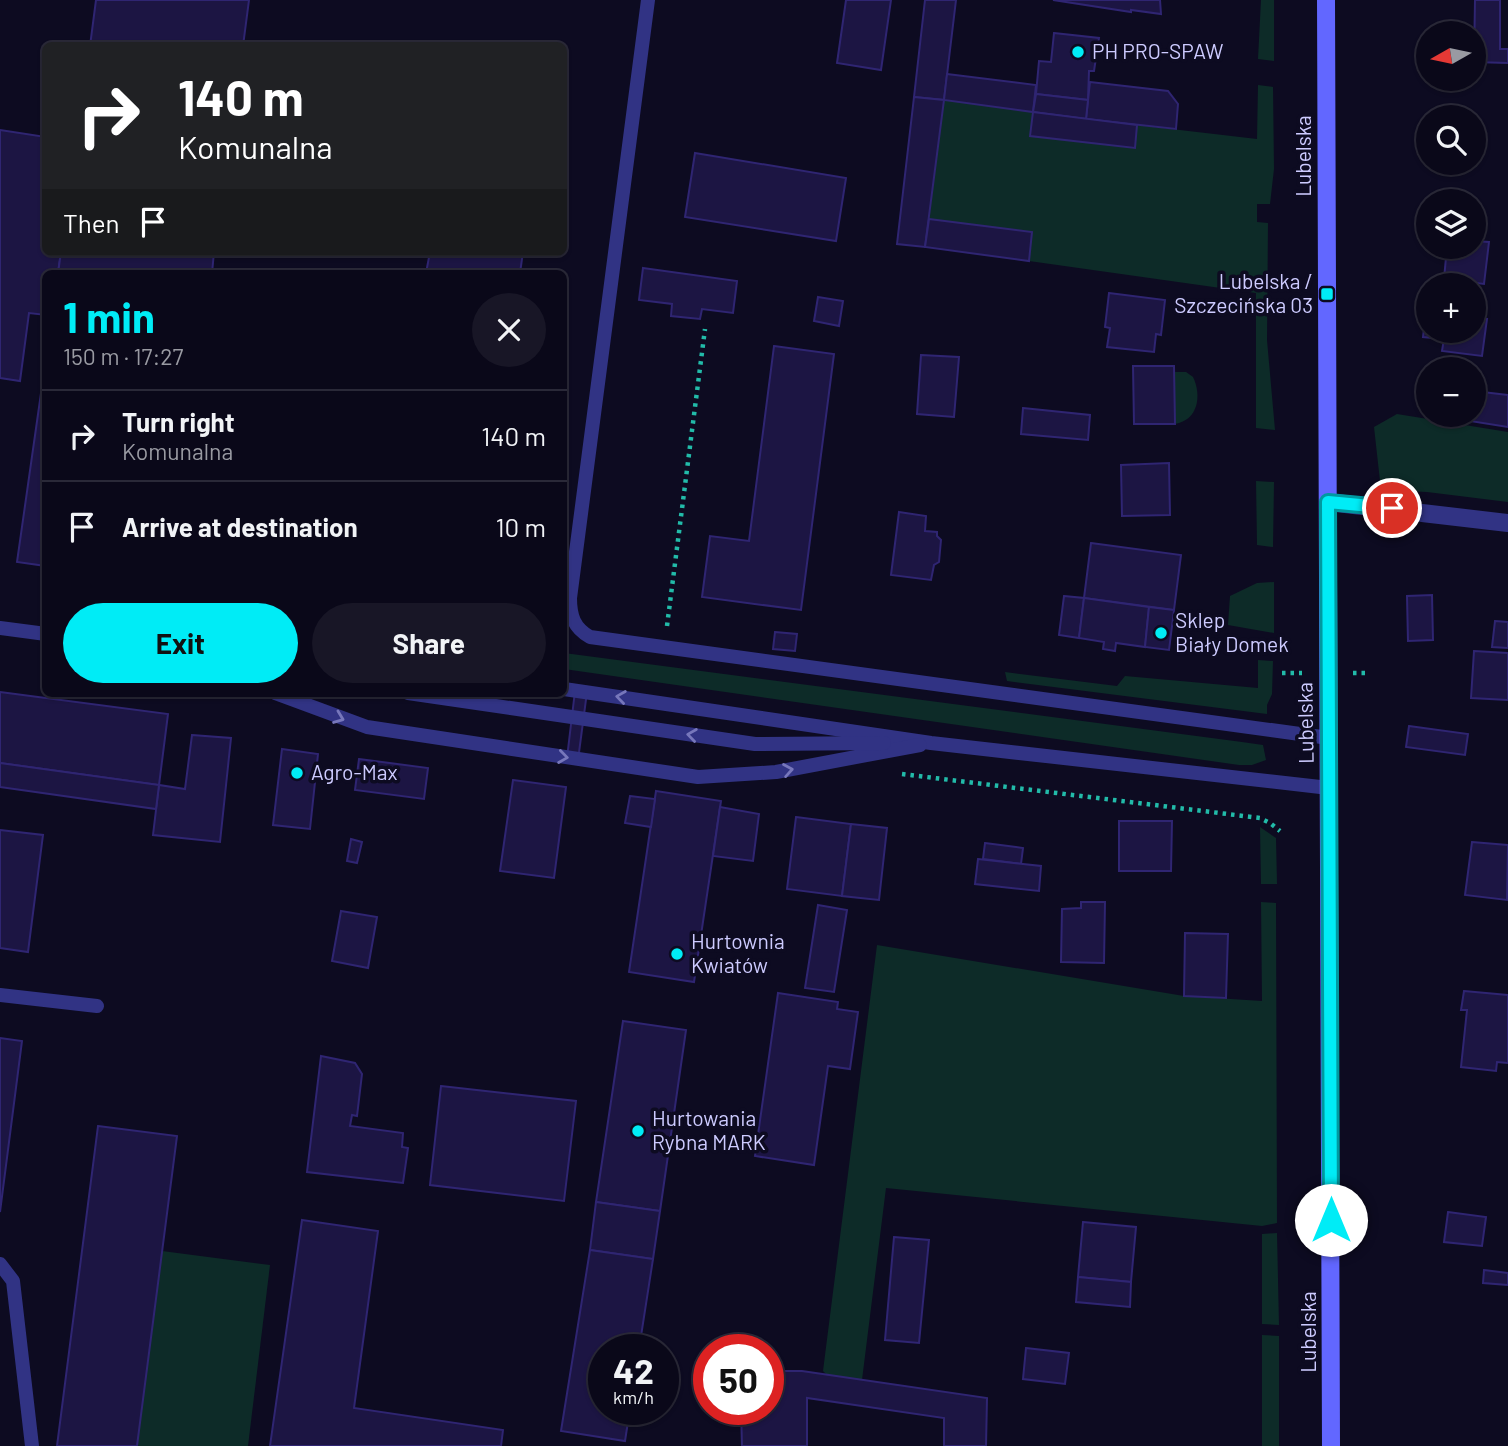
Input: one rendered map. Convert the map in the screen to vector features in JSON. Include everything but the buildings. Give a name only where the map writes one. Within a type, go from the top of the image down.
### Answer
[{"type":"main road","name":"Lubelska","points":[[1326,0],[1331,1446]]},
{"type":"street","points":[[1328,502],[1508,523]]},
{"type":"lane","points":[[648,0],[570,598],[572,619],[578,628],[590,638],[1329,738]]},
{"type":"lane","points":[[0,628],[42,633]]},
{"type":"lane","points":[[567,689],[931,743],[1329,788]]},
{"type":"lane","points":[[286,697],[367,727],[698,777],[763,774],[931,743]]},
{"type":"lane","points":[[435,697],[755,744],[931,743]]},
{"type":"lane","points":[[0,995],[97,1006]]},
{"type":"lane","points":[[0,1264],[13,1281],[32,1446]]},
{"type":"path","points":[[665,648],[705,329]]},
{"type":"green space","points":[[1261,0],[1274,0],[1274,61],[1258,59]]},
{"type":"green space","points":[[1258,85],[1273,87],[1274,169],[1270,204],[1257,204],[1257,222],[1268,223],[1267,340],[1275,430],[1256,428],[1256,293],[1029,261],[1032,232],[929,219],[944,100],[1033,112],[1031,136],[1135,148],[1137,125],[1257,139]]},
{"type":"green space","points":[[1174,372],[1186,372],[1193,377],[1197,392],[1196,406],[1189,418],[1175,424]]},
{"type":"green space","points":[[1397,414],[1416,417],[1416,427],[1477,427],[1508,432],[1508,502],[1427,492],[1381,490],[1374,427]]},
{"type":"green space","points":[[1256,481],[1274,482],[1273,547],[1257,545]]},
{"type":"green space","points":[[1274,582],[1274,633],[1228,625],[1230,596],[1257,583]]},
{"type":"green space","points":[[567,653],[1263,745],[1266,760],[1252,765],[567,669]]},
{"type":"green space","points":[[1258,660],[1273,661],[1272,694],[1267,705],[1267,714],[1007,681],[1005,672],[1117,686],[1125,676],[1258,688]]},
{"type":"green space","points":[[1260,827],[1276,838],[1277,884],[1261,884]]},
{"type":"green space","points":[[1261,902],[1276,903],[1277,1223],[1262,1226],[886,1188],[862,1380],[827,1375],[823,1371],[877,945],[1184,996],[1262,1001]]},
{"type":"green space","points":[[1277,1233],[1279,1325],[1262,1324],[1262,1234]]},
{"type":"green space","points":[[162,1251],[270,1265],[248,1446],[137,1446]]},
{"type":"green space","points":[[1262,1335],[1279,1336],[1279,1446],[1262,1446]]},
{"type":"place","name":"PH PRO-SPAW","points":[[1078,52]]},
{"type":"place","name":"Lubelska / Szczecińska 03","points":[[1327,294]]},
{"type":"place","name":"Sklep Biały Domek","points":[[1161,633]]},
{"type":"place","name":"Agro-Max","points":[[297,773]]},
{"type":"place","name":"Hurtownia Kwiatów","points":[[677,954]]},
{"type":"place","name":"Hurtowania Rybna MARK","points":[[638,1131]]},
{"type":"route","points":[[1331,1220],[1328,502],[1392,508]]}]
